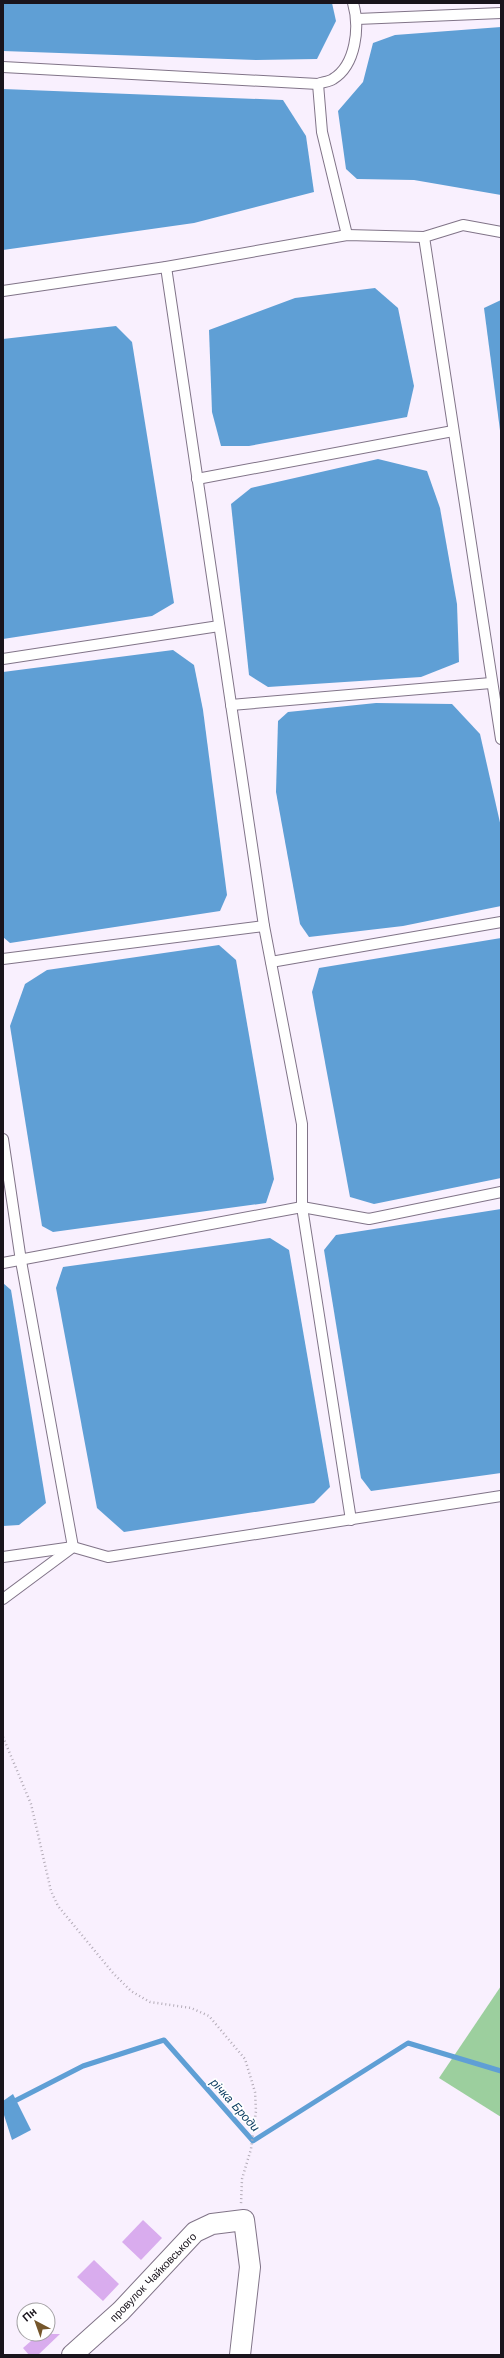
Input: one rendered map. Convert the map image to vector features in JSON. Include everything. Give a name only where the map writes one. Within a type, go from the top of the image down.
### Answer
[{"type":"street","name":"провулок Чайковського","points":[[72,2355],[121,2311],[196,2232],[212,2224],[244,2220]]},
{"type":"street","points":[[240,2355],[250,2267],[244,2220]]},
{"type":"lane","points":[[3,67],[318,84],[332,80],[348,64],[358,19],[353,3]]},
{"type":"lane","points":[[358,19],[501,13]]},
{"type":"lane","points":[[318,84],[322,132],[347,235]]},
{"type":"lane","points":[[3,291],[166,267],[347,235],[424,237],[463,225],[501,232]]},
{"type":"lane","points":[[424,237],[491,683],[501,740]]},
{"type":"lane","points":[[166,267],[264,926],[302,1124],[302,1208],[350,1520]]},
{"type":"lane","points":[[197,479],[453,431]]},
{"type":"lane","points":[[3,659],[219,626]]},
{"type":"lane","points":[[231,705],[491,683]]},
{"type":"lane","points":[[271,962],[501,922]]},
{"type":"lane","points":[[3,959],[264,926]]},
{"type":"lane","points":[[3,1139],[21,1261],[73,1547]]},
{"type":"lane","points":[[3,1263],[21,1261],[302,1208],[369,1218],[501,1192]]},
{"type":"lane","points":[[3,1557],[73,1547],[108,1557],[501,1496]]},
{"type":"lane","points":[[3,1599],[73,1547]]},
{"type":"path","points":[[3,1738],[31,1804],[51,1891],[58,1906],[113,1972],[131,1991],[150,2002],[191,2008],[209,2016],[246,2059],[255,2092],[256,2111],[253,2141],[241,2188],[244,2220]]},
{"type":"green space","points":[[501,1986],[501,2117],[439,2078]]},
{"type":"water","points":[[3,3],[332,3],[336,21],[317,59],[256,60],[3,51]]},
{"type":"water","points":[[501,27],[501,195],[414,180],[357,179],[346,169],[338,111],[363,82],[373,43],[395,35]]},
{"type":"water","points":[[3,89],[283,100],[306,136],[314,192],[194,223],[3,250]]},
{"type":"water","points":[[375,288],[398,308],[414,386],[407,417],[249,446],[221,446],[212,412],[209,330],[295,298]]},
{"type":"water","points":[[501,300],[501,438],[484,308]]},
{"type":"water","points":[[116,326],[132,342],[174,603],[152,616],[3,639],[3,339]]},
{"type":"water","points":[[378,459],[427,471],[440,508],[457,604],[459,662],[421,677],[268,687],[249,675],[231,504],[251,488]]},
{"type":"water","points":[[173,650],[194,665],[203,710],[227,895],[220,911],[10,943],[3,937],[3,672]]},
{"type":"water","points":[[376,703],[452,704],[480,734],[501,827],[501,906],[403,926],[309,937],[300,924],[276,792],[278,721],[288,712]]},
{"type":"water","points":[[501,938],[501,1178],[374,1204],[350,1197],[312,992],[319,968]]},
{"type":"water","points":[[219,945],[236,960],[274,1179],[266,1203],[53,1232],[42,1226],[10,1026],[25,984],[47,970]]},
{"type":"water","points":[[501,1209],[501,1473],[371,1491],[361,1478],[324,1250],[336,1235]]},
{"type":"water","points":[[270,1238],[289,1250],[330,1487],[314,1503],[124,1532],[97,1508],[56,1288],[63,1267]]},
{"type":"water","points":[[3,1283],[11,1290],[46,1503],[19,1525],[3,1526]]},
{"type":"water","points":[[13,2094],[31,2130],[12,2140],[3,2112],[3,2101]]},
{"type":"building","points":[[143,2220],[162,2238],[141,2260],[122,2242]]},
{"type":"building","points":[[94,2260],[119,2284],[103,2301],[77,2277]]},
{"type":"building","points":[[30,2342],[52,2342],[38,2355],[29,2355],[23,2348]]},
{"type":"waterway","name":"річка Броди","points":[[3,2107],[83,2066],[164,2040],[253,2141],[408,2043],[501,2071]]}]
